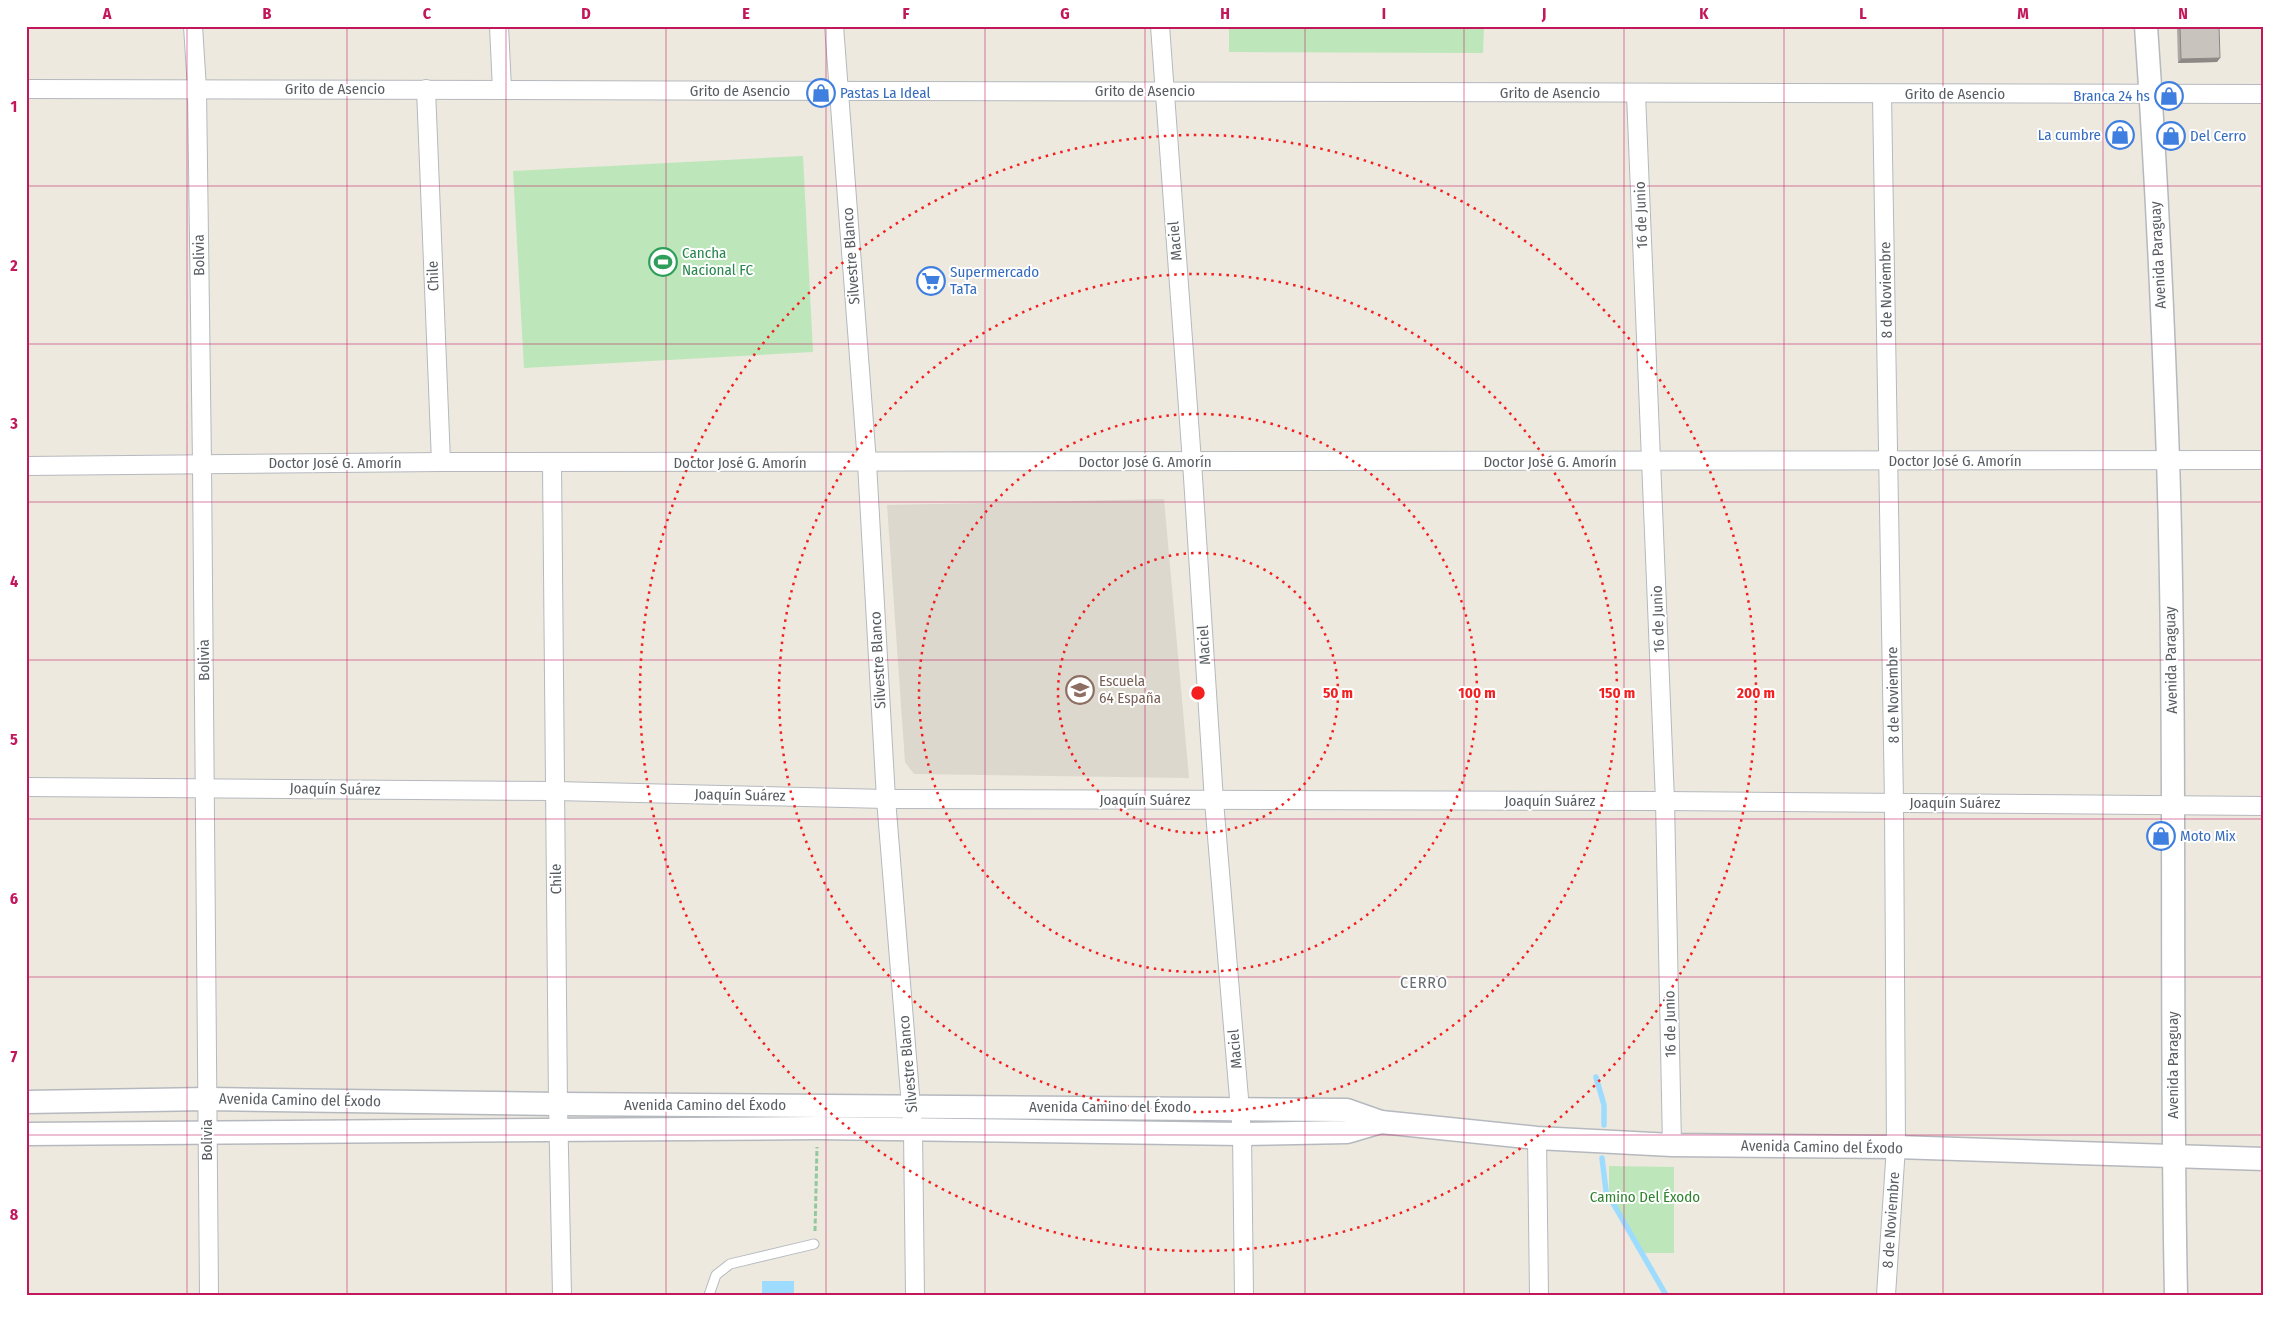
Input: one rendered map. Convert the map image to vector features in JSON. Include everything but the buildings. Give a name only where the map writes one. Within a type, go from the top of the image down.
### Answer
[{"type":"street","name":"Bolivia","points":[[193,26],[197,89],[202,464],[209,1295]]},
{"type":"street","points":[[499,26],[502,90]]},
{"type":"street","name":"Silvestre Blanco","points":[[834,26],[867,463],[886,799],[913,1131],[915,1295]]},
{"type":"street","name":"Maciel","points":[[1160,26],[1163,90],[1192,462],[1214,801],[1242,1134],[1244,1295]]},
{"type":"street","name":"Avenida Paraguay","points":[[2146,26],[2168,460],[2173,805],[2173,1158],[2176,1295]]},
{"type":"street","name":"Grito de Asencio","points":[[26,89],[1163,90],[1882,95],[2150,92],[2264,94]]},
{"type":"street","name":"Chile","points":[[426,90],[441,462]]},
{"type":"street","name":"16 de Junio","points":[[1636,94],[1665,801],[1672,1145]]},
{"type":"street","name":"8 de Noviembre","points":[[1882,95],[1890,461],[1896,1147],[1886,1295]]},
{"type":"street","name":"Doctor José G. Amorín","points":[[26,466],[441,462],[2264,460]]},
{"type":"street","name":"Chile","points":[[552,463],[558,1104],[562,1295]]},
{"type":"street","name":"Joaquín Suárez","points":[[26,787],[555,791],[886,799],[1665,801],[2264,806]]},
{"type":"street","name":"Avenida Camino del Éxodo","points":[[26,1102],[208,1099],[558,1104],[1347,1110],[1381,1122],[1537,1138],[1672,1145],[1896,1147],[2173,1158],[2264,1159]]},
{"type":"street","name":"Avenida Camino del Éxodo","points":[[26,1134],[207,1131],[817,1128],[913,1131],[1242,1134],[1347,1132],[1381,1122]]},
{"type":"street","points":[[1537,1138],[1539,1295]]},
{"type":"lane","points":[[709,1295],[716,1275],[730,1264],[814,1244]]},
{"type":"path","points":[[814,1244],[817,1128]]},
{"type":"shaded area","points":[[1164,499],[1189,778],[914,774],[905,762],[887,505]]},
{"type":"green space","points":[[1229,26],[1484,26],[1483,53],[1229,52]]},
{"type":"green space","name":"Cancha Nacional FC","points":[[803,156],[813,352],[524,368],[513,171]]},
{"type":"green space","name":"Camino Del Éxodo","points":[[1609,1166],[1674,1167],[1674,1253],[1640,1253],[1609,1190]]},
{"type":"water","points":[[762,1281],[794,1281],[794,1295],[762,1295]]},
{"type":"waterway","points":[[1596,1077],[1604,1105],[1604,1125]]},
{"type":"waterway","points":[[1602,1158],[1606,1191],[1666,1295]]},
{"type":"place","name":"Pastas La Ideal","points":[[821,93]]},
{"type":"place","name":"Branca 24 hs","points":[[2169,96]]},
{"type":"place","name":"La cumbre","points":[[2120,135]]},
{"type":"place","name":"Del Cerro","points":[[2171,136]]},
{"type":"place","name":"Cancha Nacional FC","points":[[663,262]]},
{"type":"place","name":"Supermercado TaTa","points":[[931,281]]},
{"type":"place","name":"Escuela 64 España","points":[[1080,690]]},
{"type":"place","name":"Moto Mix","points":[[2161,836]]},
{"type":"district","name":"CERRO","points":[[1424,982]]}]
